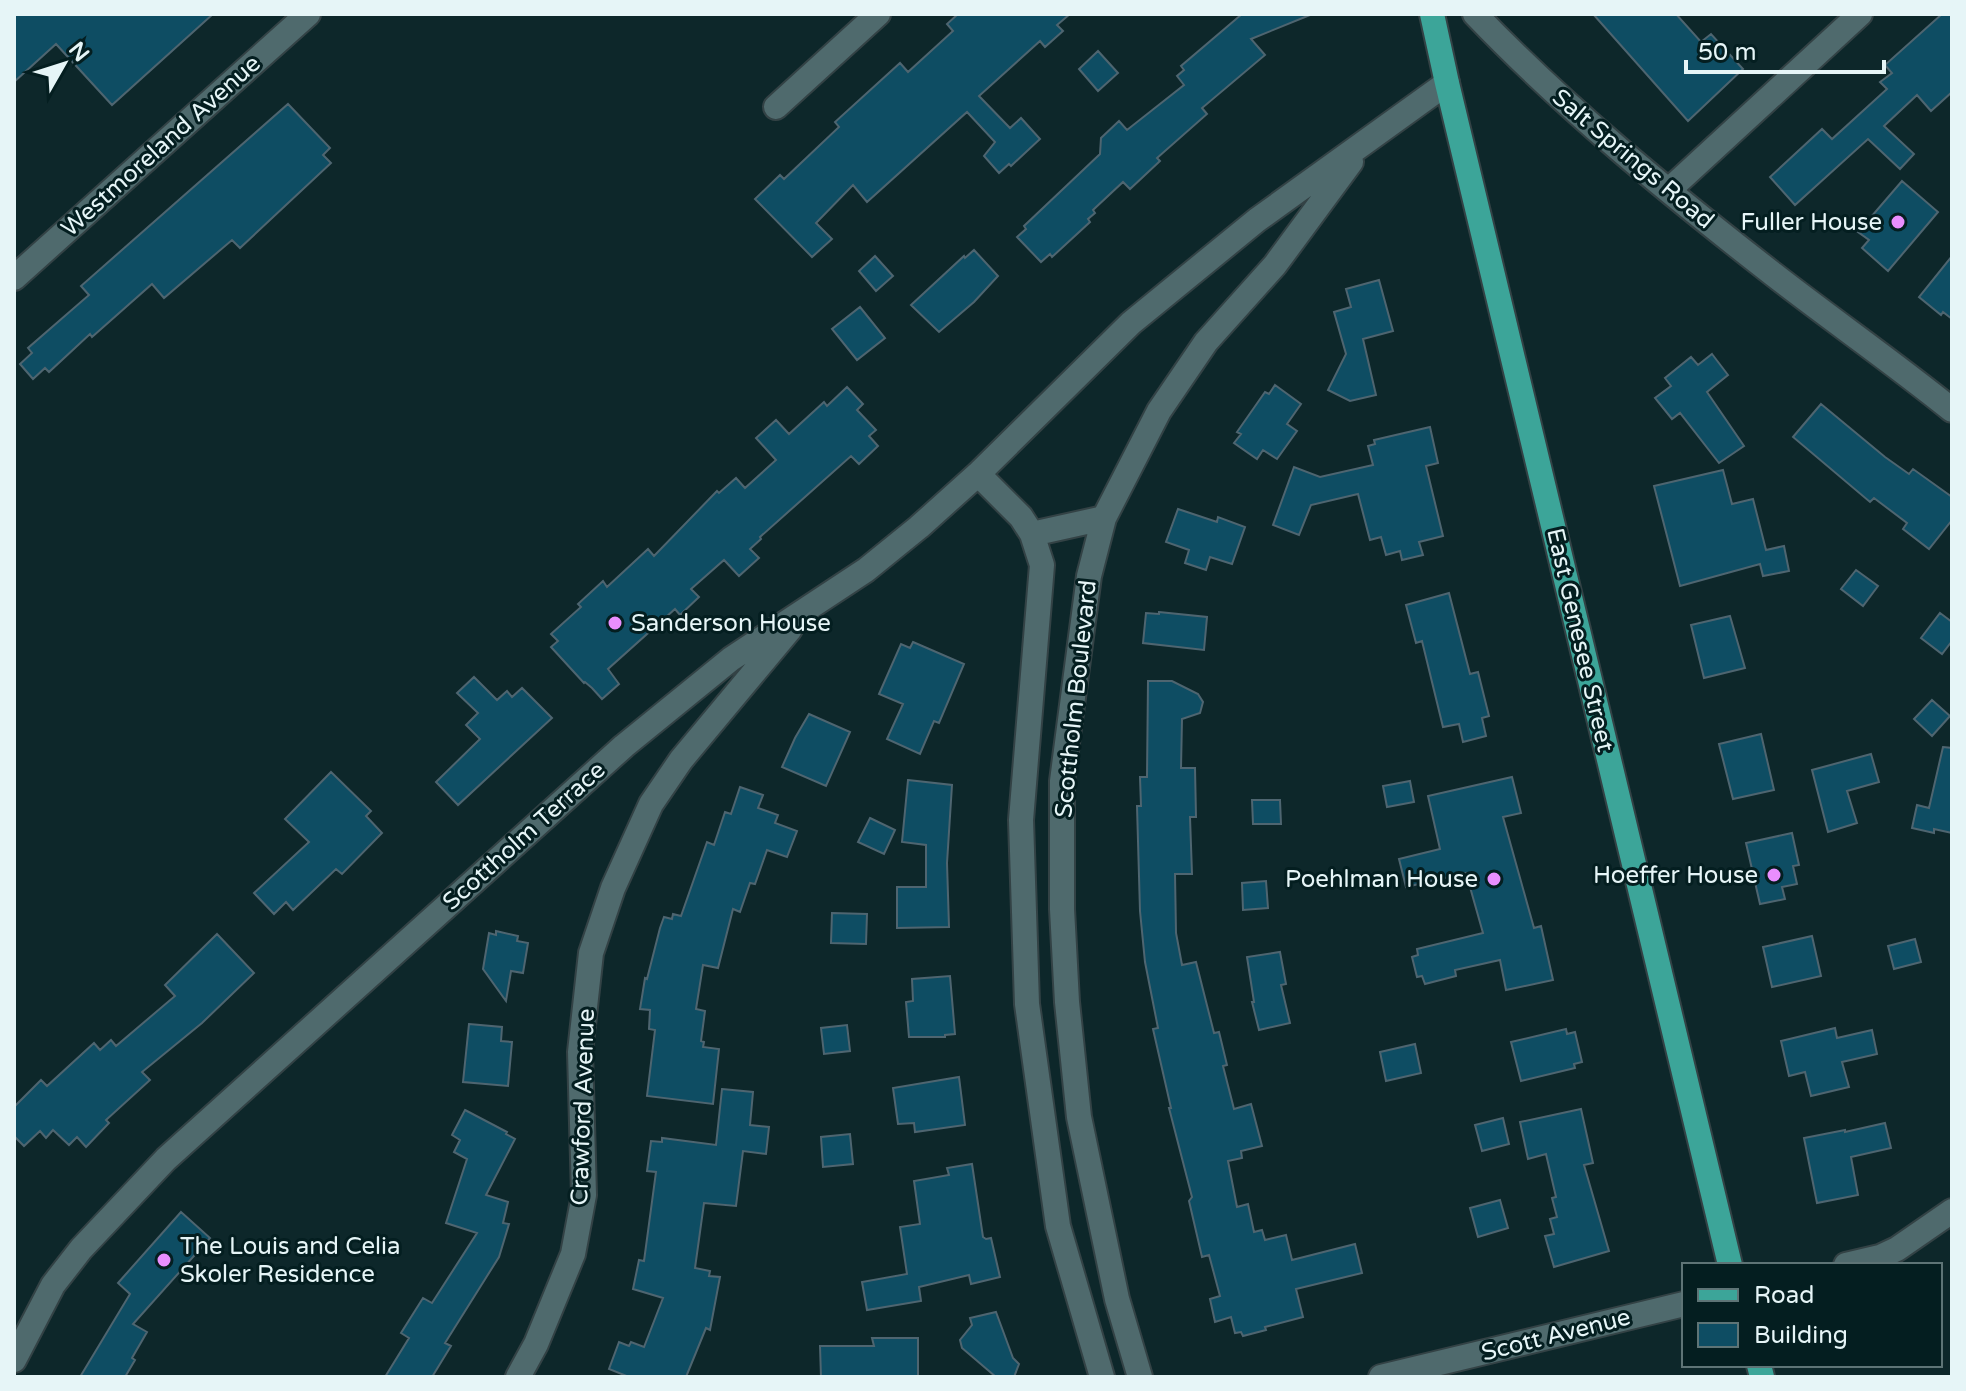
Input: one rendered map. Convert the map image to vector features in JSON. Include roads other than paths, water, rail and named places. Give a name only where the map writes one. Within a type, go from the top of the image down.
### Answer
[{"type":"main road","name":"East Genesee Street","points":[[1432,14],[1730,1263]]},
{"type":"street","name":"Westmoreland Avenue","points":[[14,278],[308,14]]},
{"type":"street","points":[[776,107],[878,14]]},
{"type":"street","name":"Salt Springs Road","points":[[1475,14],[1549,89],[1669,190],[1771,273],[1949,403]]},
{"type":"street","points":[[1669,190],[1860,14]]},
{"type":"street","name":"Scottholm Boulevard","points":[[978,474],[1131,323],[1257,220],[1447,83]]},
{"type":"street","name":"Scottholm Boulevard","points":[[1140,1377],[1117,1299],[1079,1117],[1067,1002],[1062,909],[1062,781],[1089,576],[1104,518],[1159,411],[1198,353],[1275,265],[1363,145]]},
{"type":"street","points":[[978,474],[1021,517],[1032,534],[1104,518]]},
{"type":"street","name":"Scottholm Terrace","points":[[14,1360],[53,1285],[81,1249],[166,1159],[624,746],[731,659],[866,570],[978,474]]},
{"type":"street","name":"Scottholm Boulevard","points":[[1032,534],[1042,565],[1021,820],[1027,1004],[1058,1226],[1102,1377]]},
{"type":"street","name":"Crawford Avenue","points":[[518,1377],[536,1344],[573,1254],[584,1195],[580,1052],[589,967],[613,888],[651,804],[681,760],[810,605]]},
{"type":"street","points":[[1854,1263],[1897,1249],[1952,1211]]},
{"type":"street","name":"Scott Avenue","points":[[1381,1377],[1682,1304]]},
{"type":"place","name":"Fuller House","points":[[1898,222]]},
{"type":"place","name":"Sanderson House","points":[[615,623]]},
{"type":"place","name":"Hoeffer House","points":[[1774,875]]},
{"type":"place","name":"Poehlman House","points":[[1494,879]]},
{"type":"place","name":"The Louis and Celia Skoler Residence","points":[[164,1260]]}]
